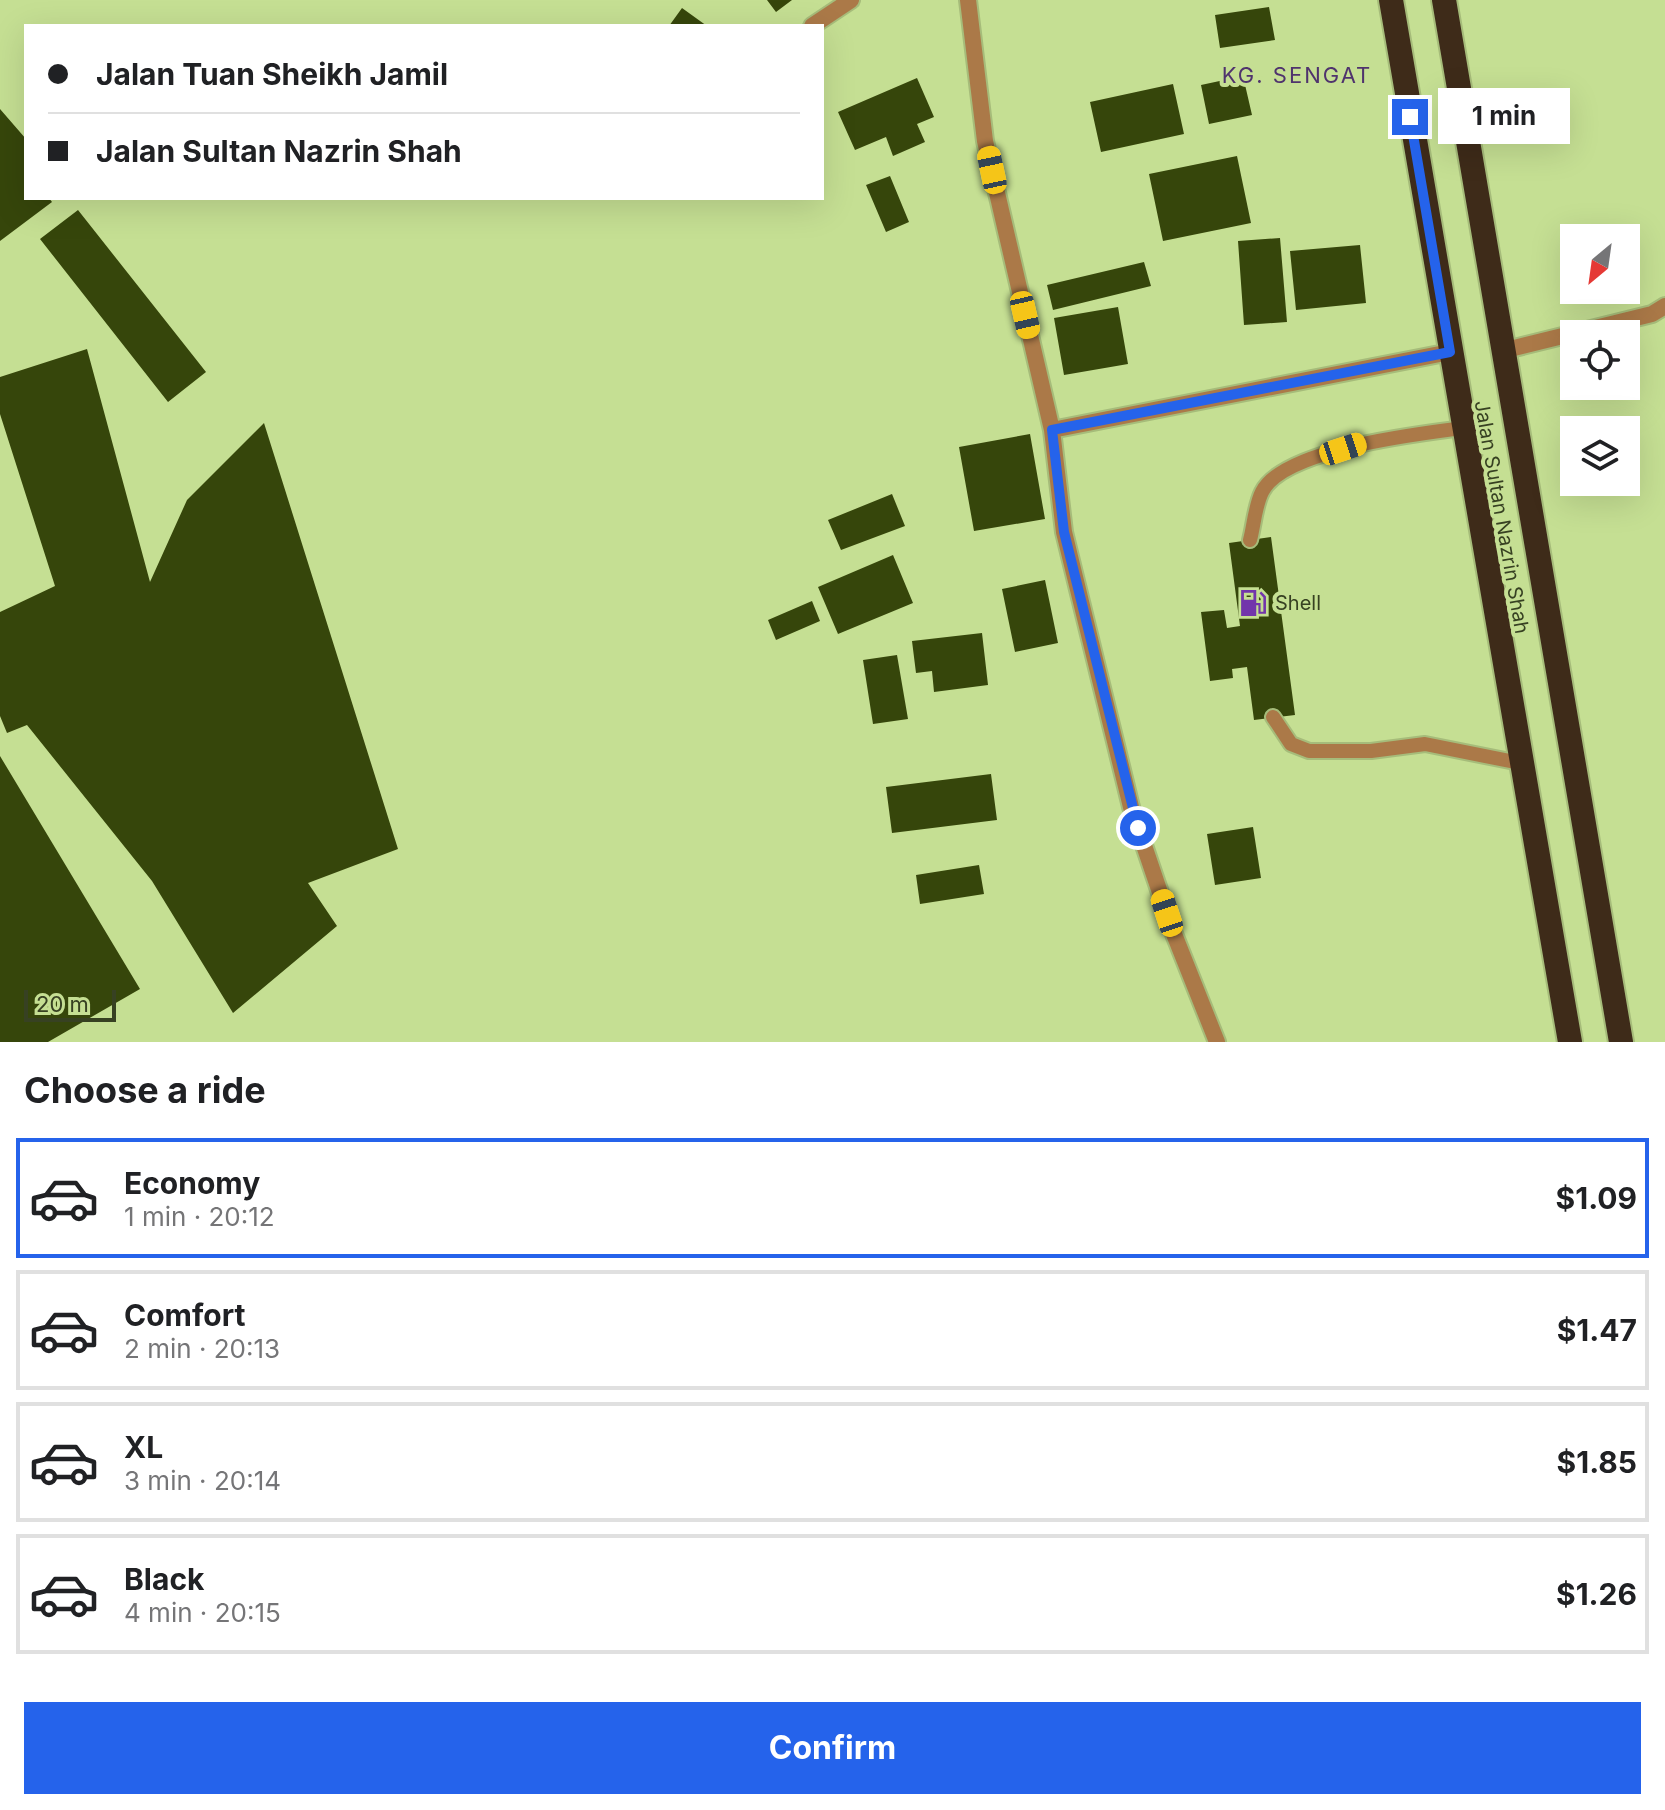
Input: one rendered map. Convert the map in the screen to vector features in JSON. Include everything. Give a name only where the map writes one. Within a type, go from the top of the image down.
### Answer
[{"type":"highway","name":"Jalan Sultan Nazrin Shah","points":[[1391,0],[1570,1042]]},
{"type":"highway","name":"Jalan Sultan Nazrin Shah","points":[[1444,0],[1621,1042]]},
{"type":"street","points":[[815,24],[851,0]]},
{"type":"street","points":[[968,0],[985,141],[1052,430],[1064,532],[1131,807],[1174,934],[1217,1042]]},
{"type":"street","points":[[1502,351],[1652,314],[1665,306]]},
{"type":"street","points":[[1052,430],[1450,352]]},
{"type":"lane","points":[[1250,540],[1262,490],[1295,465],[1367,441],[1463,428]]},
{"type":"lane","points":[[1273,717],[1291,744],[1309,751],[1371,751],[1425,744],[1520,763]]},
{"type":"building","points":[[767,0],[792,0],[776,12]]},
{"type":"building","points":[[1269,7],[1275,40],[1220,48],[1215,15]]},
{"type":"building","points":[[682,8],[704,24],[670,24]]},
{"type":"building","points":[[1243,76],[1252,115],[1209,124],[1201,85]]},
{"type":"building","points":[[917,78],[934,117],[917,124],[925,142],[893,156],[886,137],[855,150],[838,112]]},
{"type":"building","points":[[1173,84],[1184,134],[1101,152],[1090,102]]},
{"type":"building","points":[[0,109],[24,137],[24,200],[52,202],[0,241]]},
{"type":"building","points":[[1237,156],[1251,223],[1163,241],[1149,174]]},
{"type":"building","points":[[890,176],[909,222],[886,232],[866,185]]},
{"type":"building","points":[[78,210],[206,372],[168,402],[40,239]]},
{"type":"building","points":[[1280,238],[1287,322],[1244,325],[1238,241]]},
{"type":"building","points":[[1360,245],[1366,303],[1296,310],[1290,251]]},
{"type":"building","points":[[1144,262],[1151,286],[1053,310],[1047,285]]},
{"type":"building","points":[[1118,307],[1128,364],[1064,375],[1054,318]]},
{"type":"building","points":[[87,349],[150,582],[187,500],[264,423],[398,849],[308,883],[337,926],[233,1013],[152,881],[27,725],[7,733],[0,716],[0,612],[55,586],[0,414],[0,377]]},
{"type":"building","points":[[1030,434],[1045,519],[974,531],[959,447]]},
{"type":"building","points":[[892,494],[905,526],[841,550],[828,520]]},
{"type":"building","points":[[1271,537],[1295,715],[1254,720],[1247,667],[1232,669],[1233,678],[1210,681],[1201,612],[1224,610],[1227,628],[1240,626],[1229,543]]},
{"type":"building","points":[[893,555],[913,603],[838,634],[818,587]]},
{"type":"building","points":[[1045,580],[1058,643],[1015,652],[1002,589]]},
{"type":"building","points":[[812,601],[820,621],[776,640],[768,620]]},
{"type":"building","points":[[982,633],[988,685],[934,692],[932,671],[916,673],[912,641]]},
{"type":"building","points":[[897,655],[908,719],[873,724],[863,660]]},
{"type":"building","points":[[0,756],[140,989],[48,1042],[0,1042]]},
{"type":"building","points":[[991,774],[997,820],[892,833],[886,787]]},
{"type":"building","points":[[1253,827],[1261,878],[1215,885],[1207,834]]},
{"type":"building","points":[[979,865],[984,894],[920,904],[916,875]]},
{"type":"place","name":"Shell","points":[[1253,603]]},
{"type":"district","name":"KG. SENGAT","points":[[1297,75]]},
{"type":"route","points":[[1138,828],[1064,532],[1052,430],[1450,352],[1410,117]]}]
